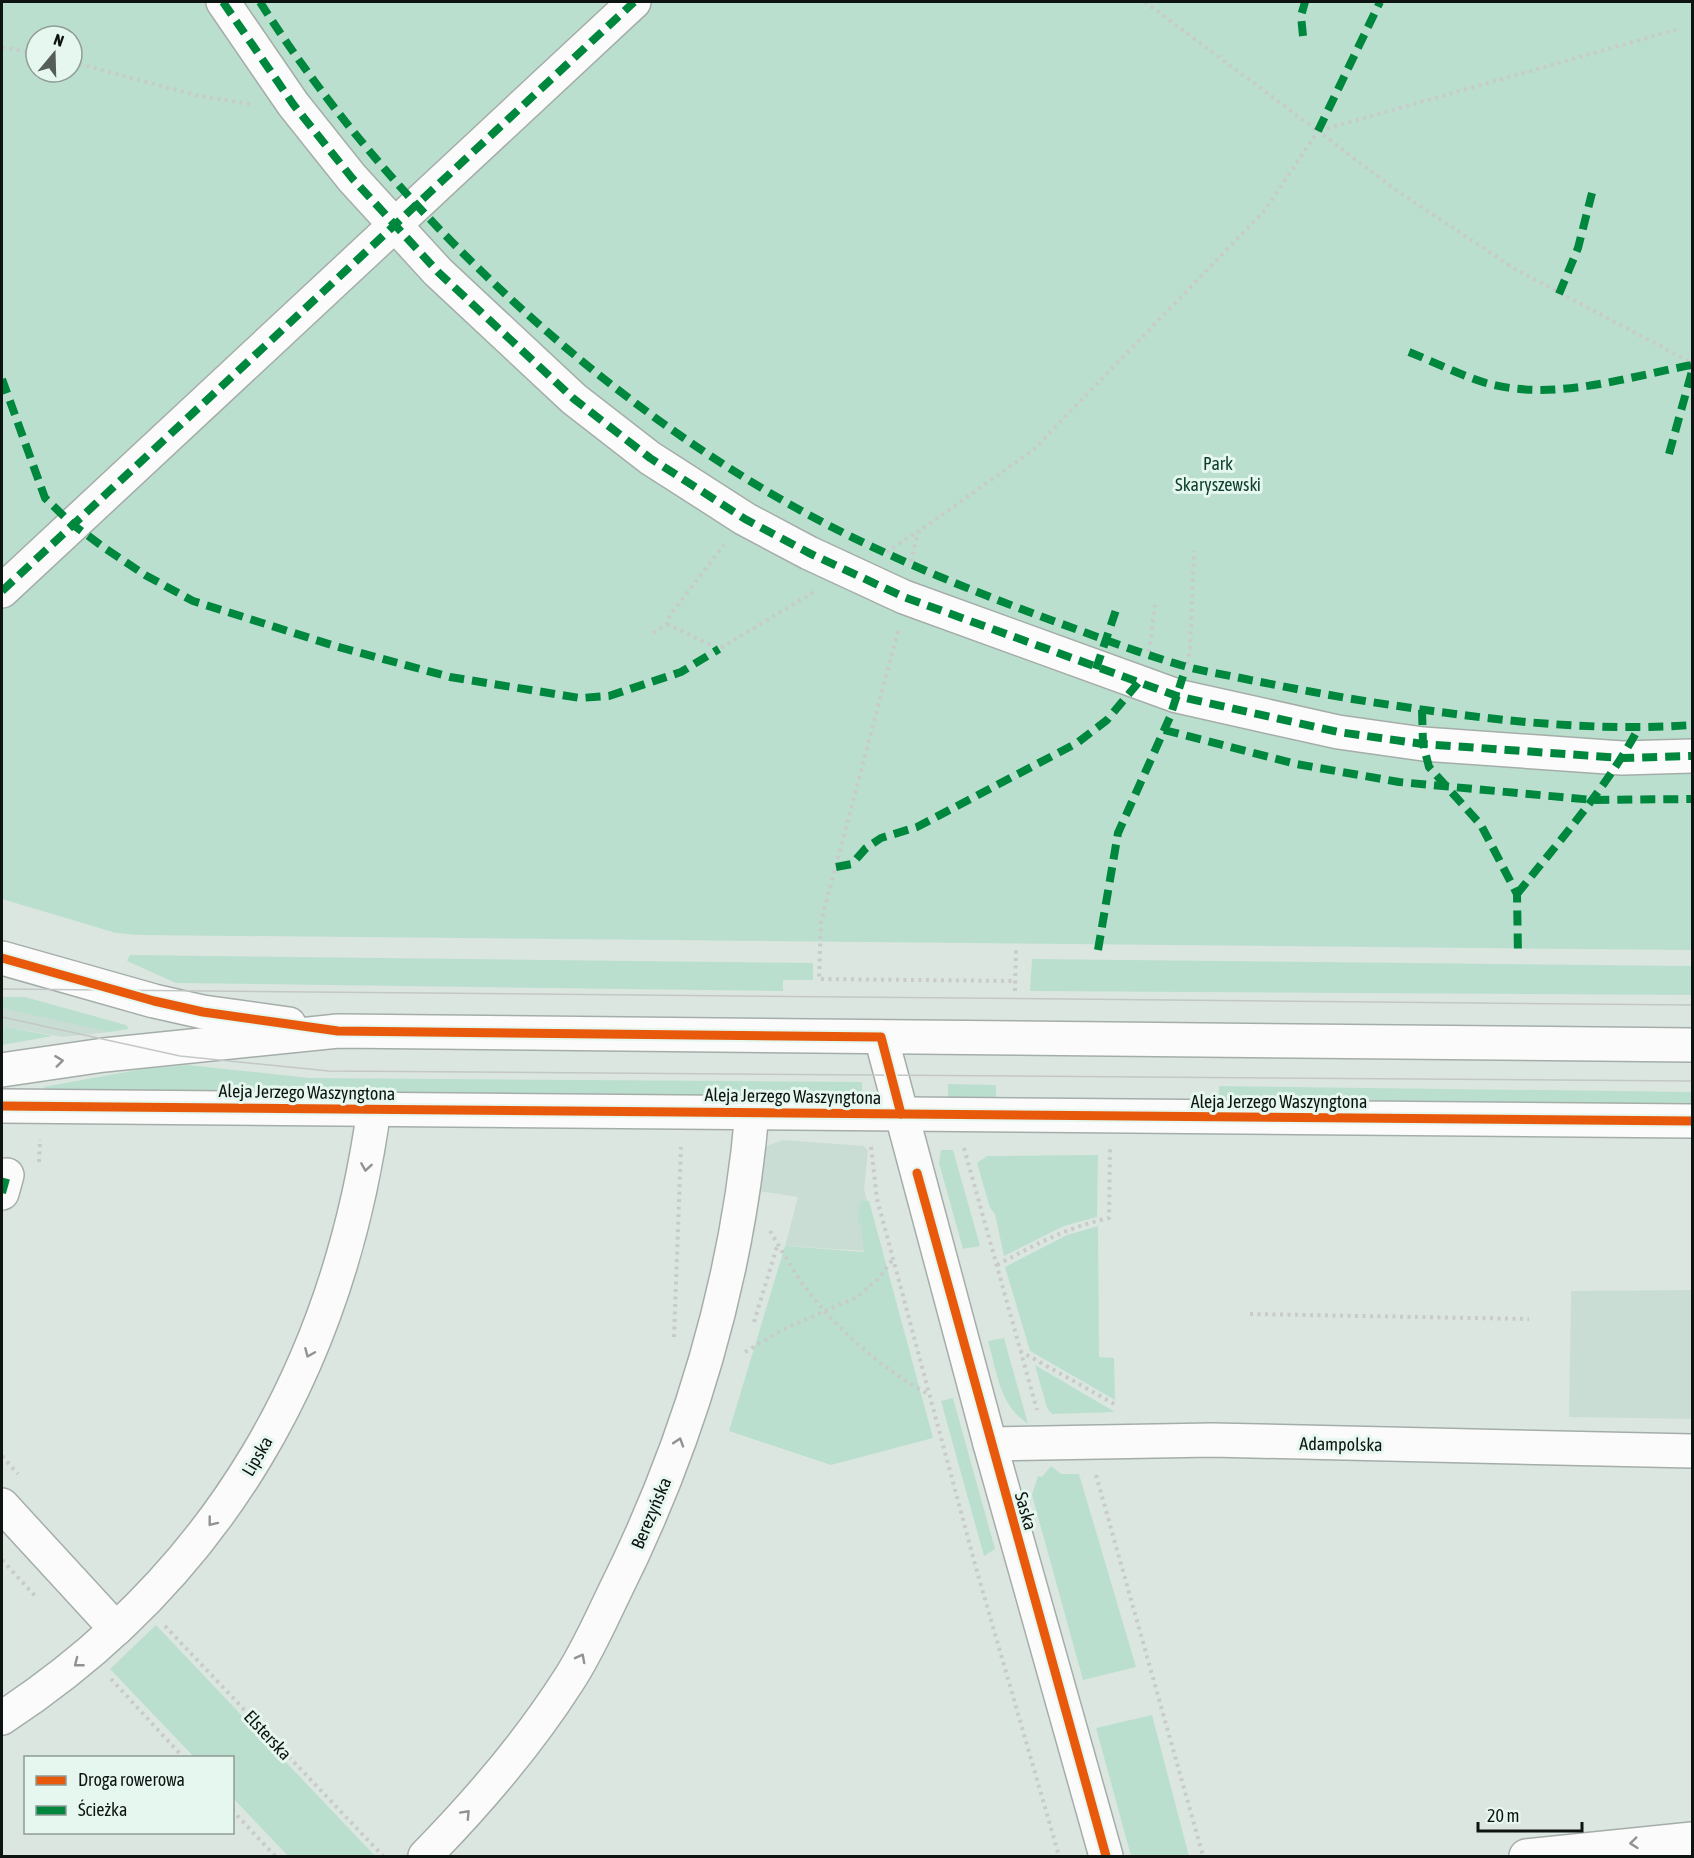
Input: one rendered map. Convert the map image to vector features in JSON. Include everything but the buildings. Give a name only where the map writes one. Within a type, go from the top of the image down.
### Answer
[{"type":"street","points":[[223,2],[293,104],[394,227],[438,272],[574,399],[650,458],[745,519],[850,574],[904,597],[1177,696],[1338,732],[1423,744],[1622,758],[1692,756]]},
{"type":"street","points":[[2,591],[634,2]]},
{"type":"street","points":[[2,958],[154,1001],[203,1012],[338,1031]]},
{"type":"street","points":[[2,1070],[104,1055],[338,1031],[1692,1046]]},
{"type":"street","name":"Saska","points":[[881,1037],[990,1444],[1106,1857]]},
{"type":"street","name":"Aleja Jerzego Waszyngtona","points":[[2,1106],[1692,1121]]},
{"type":"street","name":"Lipska","points":[[2,1718],[55,1681],[116,1629],[192,1547],[232,1497],[290,1396],[334,1291],[365,1173],[374,1109]]},
{"type":"street","name":"Berezyńska","points":[[425,1857],[469,1811],[517,1754],[569,1680],[643,1535],[676,1452],[703,1369],[729,1266],[747,1164],[752,1112]]},
{"type":"street","name":"Adampolska","points":[[990,1444],[1212,1440],[1692,1451]]},
{"type":"street","points":[[2,1505],[116,1629]]},
{"type":"street","points":[[1526,1857],[1642,1842],[1692,1839]]},
{"type":"path","points":[[1145,2],[1396,190],[1515,269],[1692,363]]},
{"type":"path","points":[[1015,981],[819,979],[820,922],[901,618],[918,532],[1033,450],[1265,210],[1318,131],[1678,29]]},
{"type":"path","points":[[2,47],[24,52]]},
{"type":"path","points":[[84,65],[200,96],[267,106],[293,104]]},
{"type":"path","points":[[653,633],[667,624],[669,615],[745,519]]},
{"type":"path","points":[[1187,664],[1190,649],[1194,550]]},
{"type":"path","points":[[1154,633],[1155,605]]},
{"type":"path","points":[[667,624],[719,649]]},
{"type":"path","points":[[1015,991],[1016,950]]},
{"type":"path","points":[[870,1138],[877,1198],[976,1568],[1059,1857]]},
{"type":"path","points":[[674,1338],[681,1142]]},
{"type":"path","points":[[962,1143],[1040,1420]]},
{"type":"path","points":[[997,1265],[1057,1234],[1082,1224],[1109,1218],[1110,1148],[1099,1148]]},
{"type":"path","points":[[741,1196],[757,1210],[804,1286],[826,1311],[880,1361],[930,1395]]},
{"type":"path","points":[[745,1352],[782,1329],[857,1297],[878,1278],[893,1258]]},
{"type":"path","points":[[1250,1314],[1529,1319]]},
{"type":"path","points":[[1019,1351],[1127,1411]]},
{"type":"path","points":[[1093,1465],[1203,1857]]},
{"type":"path","points":[[108,1675],[182,1756]]},
{"type":"path","points":[[234,1812],[275,1857]]},
{"type":"shaded area","points":[[2,1008],[110,1032],[63,1037],[2,1026]]},
{"type":"shaded area","points":[[783,1140],[864,1146],[868,1151],[864,1190],[883,1252],[785,1246],[798,1197],[753,1190],[759,1149]]},
{"type":"shaded area","points":[[1692,1290],[1692,1419],[1569,1417],[1571,1291]]},
{"type":"green space","name":"Park Skaryszewski","points":[[2,2],[1692,2],[1692,950],[116,933],[2,899]]},
{"type":"green space","points":[[130,955],[813,963],[813,980],[783,980],[783,991],[176,983],[127,961]]},
{"type":"green space","points":[[1032,959],[1692,966],[1692,995],[1030,991]]},
{"type":"green space","points":[[2,997],[25,997],[126,1025],[129,1029],[110,1032],[2,1008]]},
{"type":"green space","points":[[2,1026],[7,1027],[53,1036],[2,1045]]},
{"type":"green space","points":[[188,1065],[310,1078],[862,1082],[862,1091],[852,1097],[50,1091],[43,1087],[143,1069]]},
{"type":"green space","points":[[948,1084],[996,1085],[996,1100],[948,1100]]},
{"type":"green space","points":[[1219,1086],[1692,1092],[1692,1107],[1219,1102]]},
{"type":"green space","points":[[941,1150],[953,1150],[980,1246],[963,1249],[939,1163]]},
{"type":"green space","points":[[1098,1155],[1097,1217],[1064,1226],[1004,1256],[995,1214],[990,1208],[977,1163],[987,1156]]},
{"type":"green space","points":[[860,1201],[869,1201],[933,1438],[831,1465],[729,1431],[785,1246],[864,1252],[861,1224],[857,1224]]},
{"type":"green space","points":[[1098,1226],[1099,1357],[1114,1358],[1115,1400],[1030,1351],[1005,1267],[1067,1235]]},
{"type":"green space","points":[[1004,1338],[1028,1424],[1018,1416],[1005,1398],[997,1376],[988,1341]]},
{"type":"green space","points":[[1035,1365],[1115,1412],[1052,1414],[1047,1408]]},
{"type":"green space","points":[[953,1398],[995,1549],[984,1556],[941,1401]]},
{"type":"green space","points":[[1051,1466],[1061,1474],[1079,1474],[1136,1667],[1083,1680],[1032,1495],[1038,1476],[1042,1477]]},
{"type":"green space","points":[[156,1625],[375,1856],[288,1856],[234,1799],[234,1756],[193,1756],[110,1669]]},
{"type":"green space","points":[[1152,1715],[1189,1856],[1131,1856],[1096,1728]]},
{"type":"tram line","points":[[2,989],[1692,1005]]},
{"type":"tram line","points":[[2,1017],[180,1056],[329,1071],[1692,1081]]},
{"type":"marked path","points":[[223,2],[293,104],[352,178],[438,272],[574,399],[650,458],[745,519],[809,553],[904,597],[1177,696],[1338,732],[1423,744],[1622,758],[1692,756]]},
{"type":"marked path","points":[[260,2],[312,78],[370,152],[434,224],[503,292],[576,356],[652,415],[730,468],[838,530],[987,596],[1133,650],[1200,670],[1355,699],[1504,720],[1616,727],[1692,725]]},
{"type":"marked path","points":[[2,591],[634,2]]},
{"type":"marked path","points":[[1303,36],[1301,16],[1305,2]]},
{"type":"marked path","points":[[1318,131],[1380,2]]},
{"type":"marked path","points":[[1559,294],[1578,248],[1592,193]]},
{"type":"marked path","points":[[1409,352],[1486,383],[1537,390],[1590,386],[1692,365]]},
{"type":"marked path","points":[[1669,454],[1692,371]]},
{"type":"marked path","points":[[2,379],[45,498],[72,524],[106,549],[145,575],[193,601],[335,646],[450,677],[580,698],[609,696],[681,672],[719,649]]},
{"type":"marked path","points":[[1096,669],[1118,604]]},
{"type":"marked path","points":[[1098,950],[1118,833],[1170,717],[1183,676]]},
{"type":"marked path","points":[[836,867],[852,864],[866,848],[881,838],[917,827],[1077,743],[1107,720],[1138,683]]},
{"type":"marked path","points":[[1422,710],[1423,744],[1429,767],[1481,825],[1517,894],[1518,955]]},
{"type":"marked path","points":[[1517,894],[1597,794],[1638,729]]},
{"type":"marked path","points":[[1164,730],[1296,764],[1399,782],[1593,800],[1692,799]]},
{"type":"marked path","points":[[2,1193],[7,1175]]},
{"type":"cycle path","points":[[2,958],[154,1001],[203,1012],[338,1031],[881,1037],[901,1114]]},
{"type":"cycle path","points":[[2,1106],[1692,1121]]},
{"type":"cycle path","points":[[917,1173],[1106,1856]]}]
